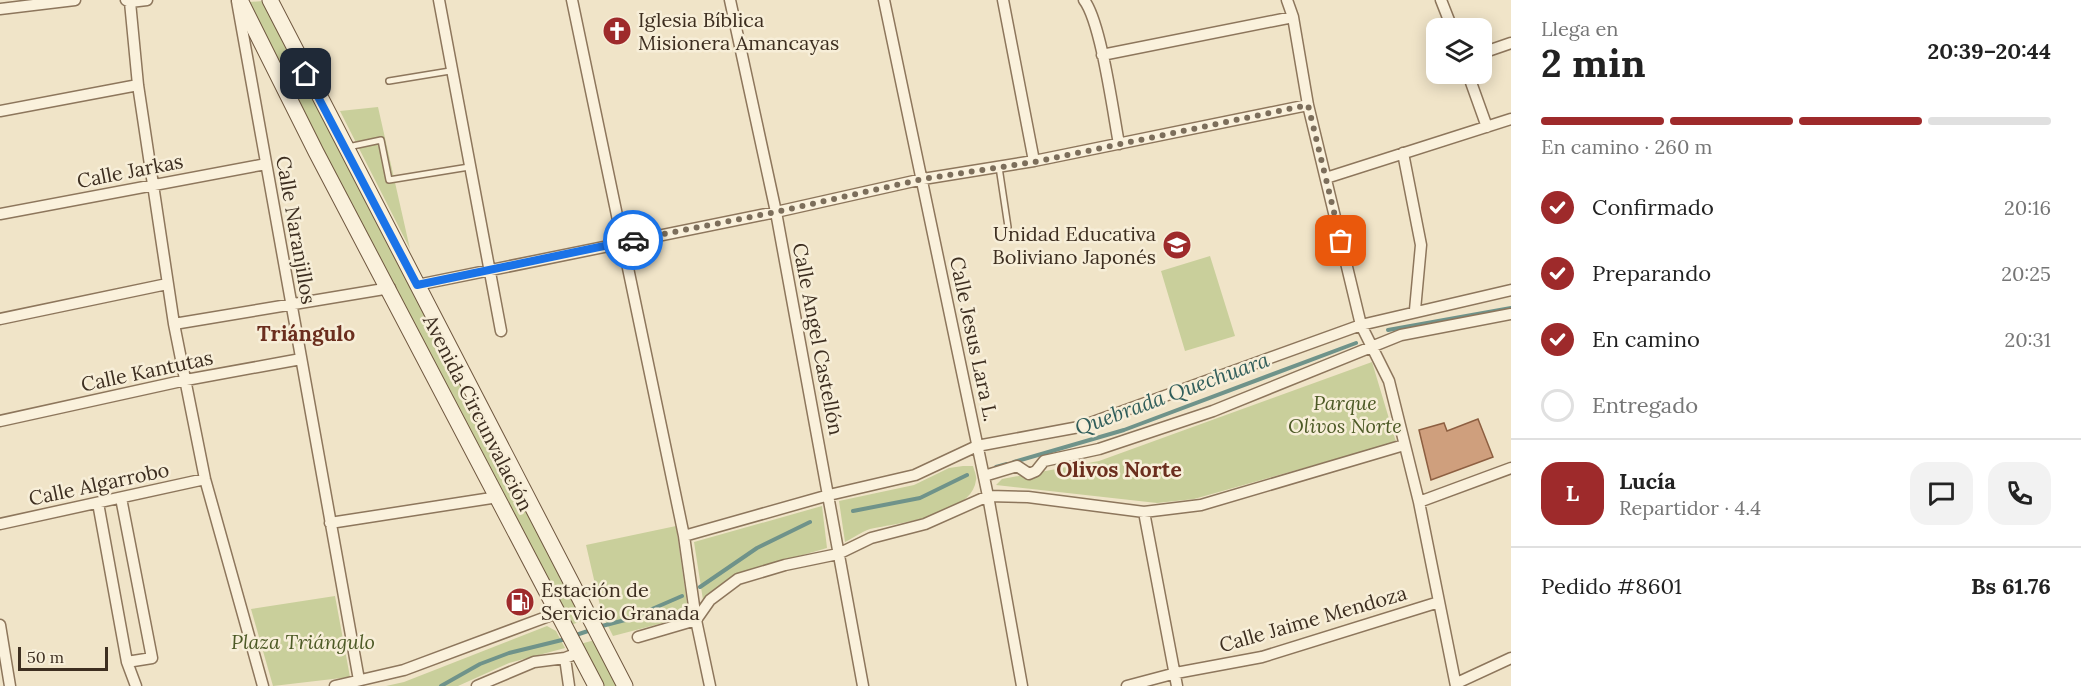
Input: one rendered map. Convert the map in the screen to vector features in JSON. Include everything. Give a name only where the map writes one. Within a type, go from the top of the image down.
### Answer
[{"type":"main road","name":"Avenida Circunvalación","points":[[238,0],[565,627],[573,652],[596,686]]},
{"type":"main road","name":"Avenida Circunvalación","points":[[270,0],[344,148],[625,686]]},
{"type":"street","points":[[0,9],[75,0]]},
{"type":"street","points":[[147,0],[128,1],[167,284],[205,479],[263,686]]},
{"type":"street","name":"Calle Naranjillos","points":[[238,0],[359,680]]},
{"type":"street","points":[[439,0],[450,71],[501,332]]},
{"type":"street","points":[[572,0],[684,536],[696,620],[710,686]]},
{"type":"street","name":"Calle Angel Castellón","points":[[730,0],[776,212],[862,686]]},
{"type":"street","name":"Calle Jesus Lara L.","points":[[884,0],[984,476],[1022,686]]},
{"type":"street","points":[[1003,0],[1034,162]]},
{"type":"street","points":[[1084,0],[1090,7],[1102,55],[1119,144]]},
{"type":"street","points":[[1287,0],[1293,17],[1308,105],[1361,325],[1389,381],[1419,502],[1457,685],[1511,658]]},
{"type":"street","points":[[1441,0],[1448,18]]},
{"type":"street","points":[[1102,55],[1293,17]]},
{"type":"street","points":[[1492,50],[1511,43]]},
{"type":"street","points":[[1472,84],[1487,126]]},
{"type":"street","points":[[0,111],[138,85]]},
{"type":"street","points":[[417,285],[776,212],[923,179],[1034,162],[1308,105]]},
{"type":"street","points":[[1326,178],[1511,119]]},
{"type":"street","points":[[1403,153],[1421,245],[1415,310]]},
{"type":"street","name":"Calle Jarkas","points":[[0,214],[266,164]]},
{"type":"street","points":[[0,319],[167,284]]},
{"type":"street","points":[[174,324],[390,288]]},
{"type":"street","points":[[684,536],[829,495],[915,475],[977,446],[1079,427],[1361,325],[1415,310],[1511,290]]},
{"type":"street","points":[[984,476],[1017,466],[1029,474],[1036,471],[1044,461],[1099,449],[1213,411],[1374,348],[1401,335],[1511,314]]},
{"type":"street","name":"Calle Kantutas","points":[[0,421],[186,380],[301,359]]},
{"type":"street","points":[[638,637],[696,620],[710,600],[738,579],[785,565],[838,554],[870,538],[926,524],[988,496],[1029,497],[1144,512],[1201,505],[1404,445]]},
{"type":"street","points":[[1419,502],[1511,468]]},
{"type":"street","name":"Calle Algarrobo","points":[[0,524],[205,479]]},
{"type":"street","points":[[330,523],[498,497]]},
{"type":"street","points":[[121,498],[152,658],[127,662]]},
{"type":"street","points":[[98,503],[127,662],[136,686]]},
{"type":"street","points":[[1144,512],[1177,686]]},
{"type":"street","name":"Calle Jaime Mendoza","points":[[1127,686],[1176,673],[1262,657],[1439,602]]},
{"type":"street","points":[[335,686],[404,670],[557,613]]},
{"type":"street","points":[[0,625],[10,686]]},
{"type":"street","points":[[477,686],[534,662],[573,652],[569,686]]},
{"type":"lane","points":[[389,81],[450,71]]},
{"type":"lane","points":[[344,148],[381,140],[389,180],[469,167]]},
{"type":"lane","points":[[999,167],[1008,226]]},
{"type":"green space","points":[[263,1],[584,620],[571,625],[320,145],[249,2]]},
{"type":"green space","points":[[378,107],[410,249],[340,111]]},
{"type":"green space","points":[[1210,256],[1235,336],[1185,351],[1161,271]]},
{"type":"green space","name":"Parque Olivos Norte","points":[[1372,362],[1396,442],[1194,499],[1157,503],[996,485],[1002,479],[1099,461]]},
{"type":"green space","points":[[973,466],[976,478],[971,492],[962,502],[932,516],[870,529],[845,542],[839,501],[914,485],[949,468]]},
{"type":"green space","points":[[822,506],[827,548],[734,575],[703,600],[694,542]]},
{"type":"green space","points":[[676,526],[687,604],[678,619],[613,636],[602,614],[586,545]]},
{"type":"green space","name":"Plaza Triángulo","points":[[335,596],[350,677],[273,686],[251,609]]},
{"type":"green space","points":[[547,626],[556,631],[565,648],[509,663],[458,686],[386,686],[404,682]]},
{"type":"green space","points":[[595,640],[619,686],[602,686],[580,644]]},
{"type":"building","points":[[1478,419],[1493,457],[1431,480],[1419,430],[1444,423],[1447,431]]},
{"type":"waterway","name":"Quebrada Quechuara","points":[[1388,330],[1511,308]]},
{"type":"waterway","name":"Quebrada Quechuara","points":[[1014,462],[1124,430],[1356,343]]},
{"type":"waterway","name":"Quebrada Quechuara","points":[[996,467],[1007,464]]},
{"type":"waterway","name":"Quebrada Quechuara","points":[[853,511],[920,498],[967,475]]},
{"type":"waterway","name":"Quebrada Quechuara","points":[[700,587],[757,548],[810,522]]},
{"type":"waterway","name":"Quebrada Quechuara","points":[[598,627],[629,619],[682,596]]},
{"type":"waterway","name":"Quebrada Quechuara","points":[[573,636],[591,630]]},
{"type":"waterway","name":"Quebrada Quechuara","points":[[441,686],[480,664],[509,653],[566,639]]},
{"type":"way so far","points":[[633,240],[776,212],[923,179],[1034,162],[1308,105],[1341,241]]},
{"type":"place","name":"Iglesia Bíblica Misionera Amancayas","points":[[617,31]]},
{"type":"place","name":"Unidad Educativa Boliviano Japonés","points":[[1177,245]]},
{"type":"place","name":"Estación de Servicio Granada","points":[[520,602]]},
{"type":"district","name":"Triángulo","points":[[306,334]]},
{"type":"district","name":"Olivos Norte","points":[[1119,470]]},
{"type":"route","points":[[306,74],[417,285],[633,240]]}]
